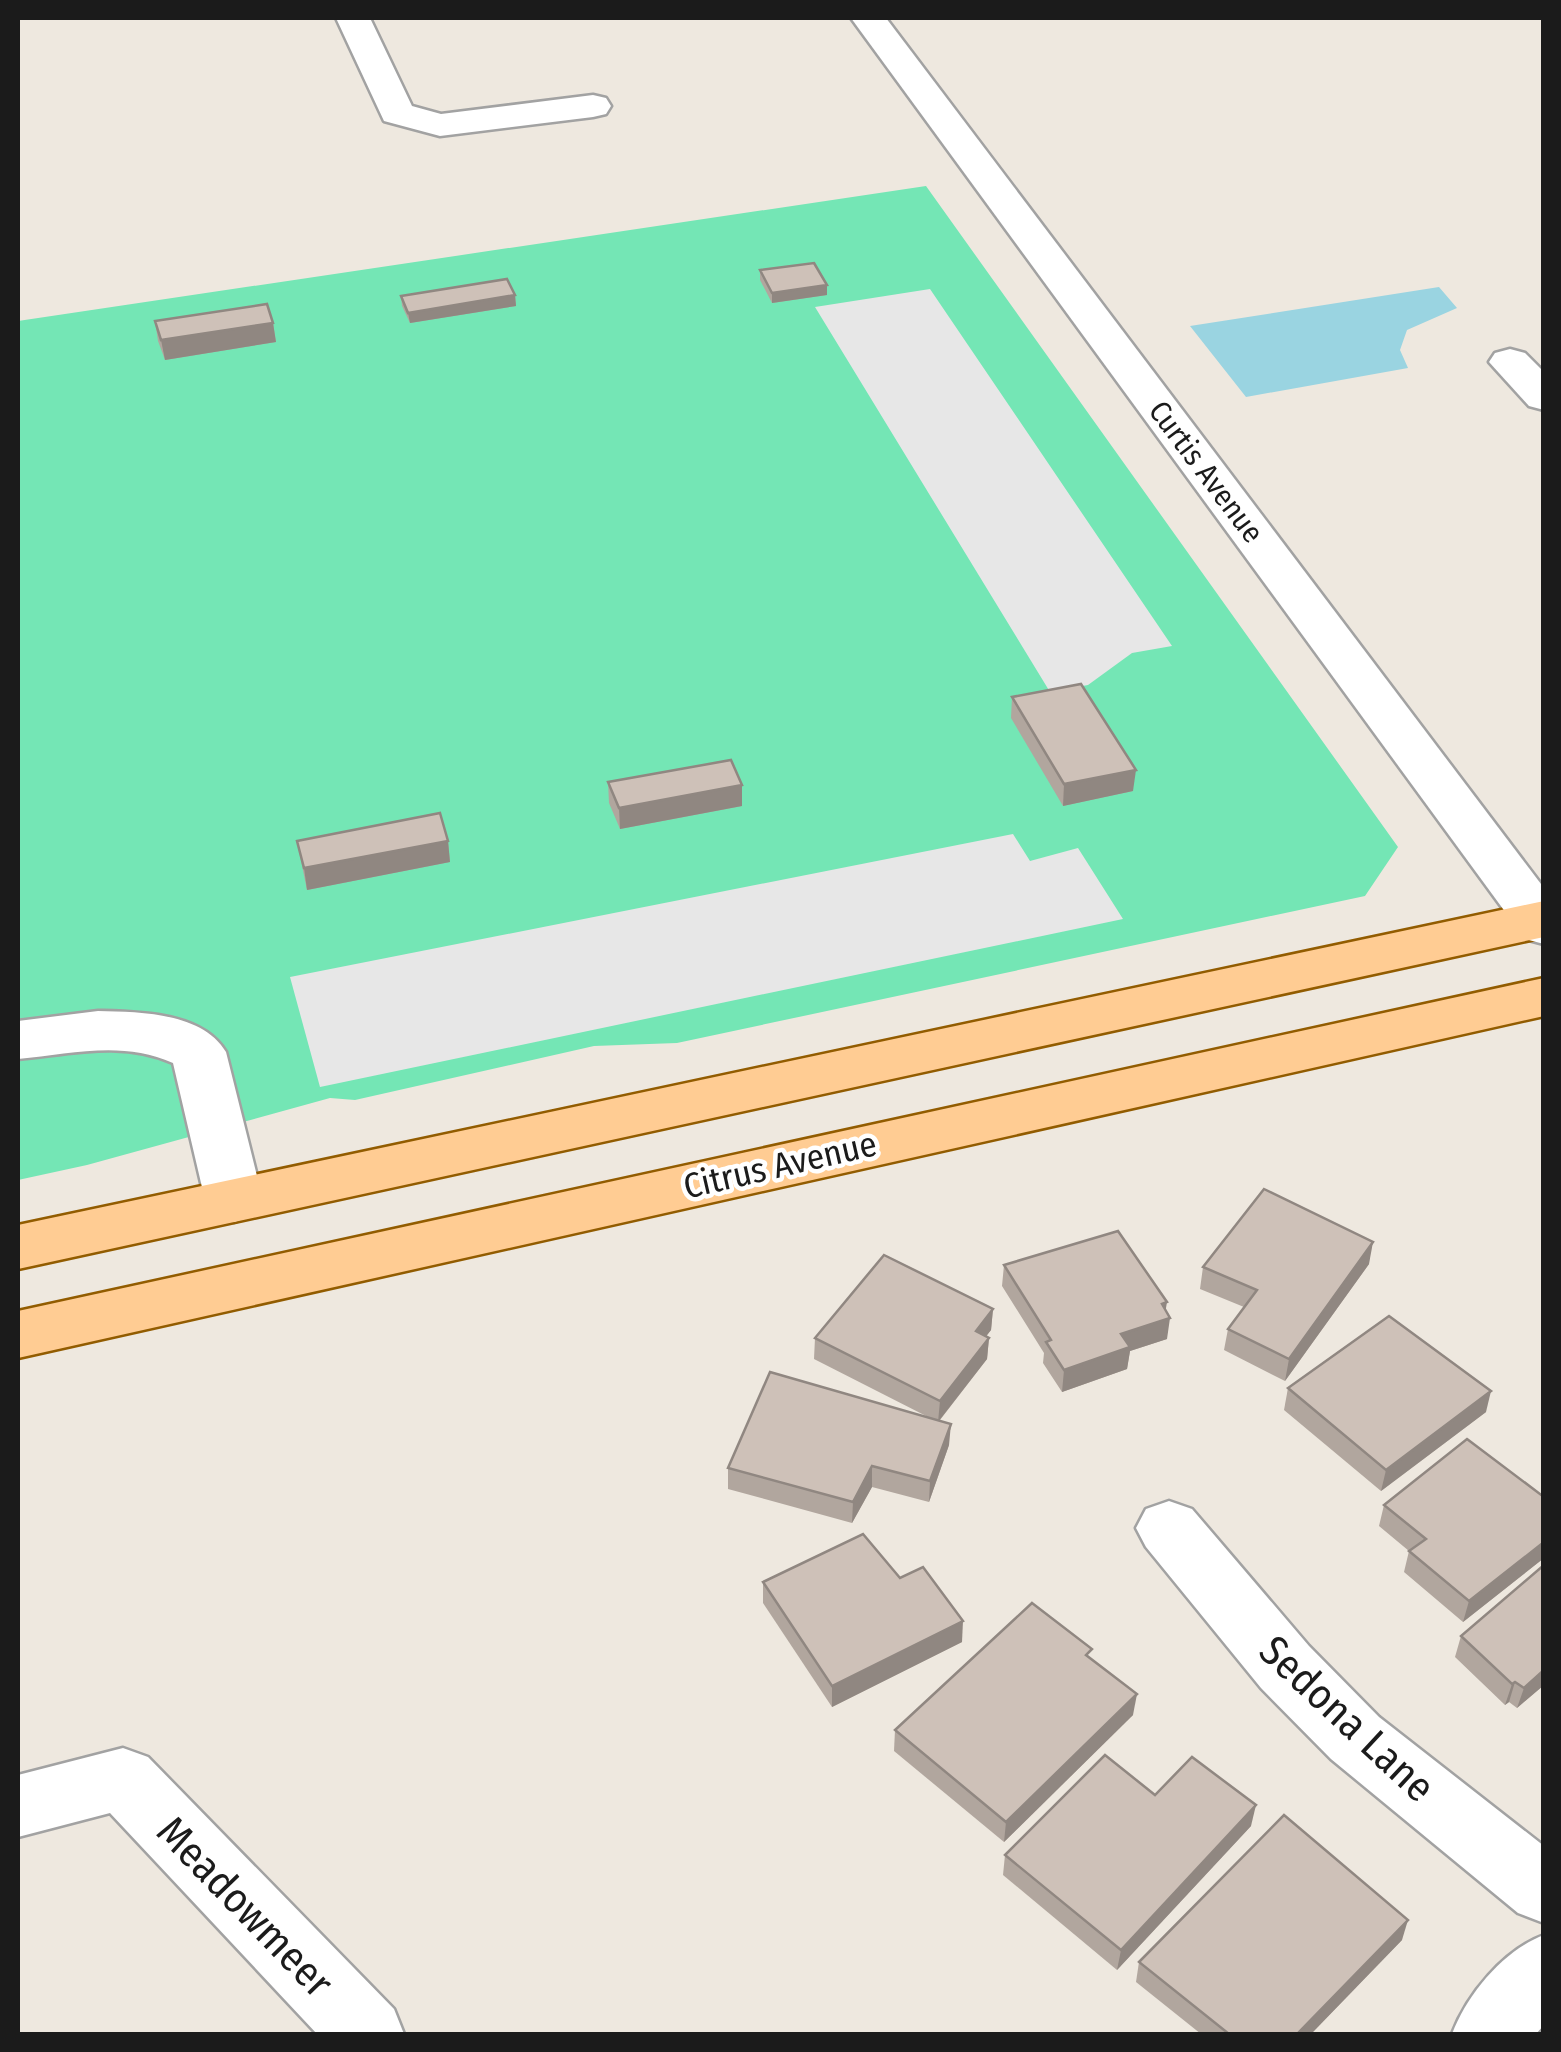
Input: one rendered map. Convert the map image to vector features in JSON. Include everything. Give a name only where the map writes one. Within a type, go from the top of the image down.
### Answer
[{"type":"main road","points":[[18,1246],[1542,922]]},
{"type":"main road","name":"Citrus Avenue","points":[[18,1335],[1544,997]]},
{"type":"street","points":[[353,18],[397,113],[415,120],[440,125],[593,106]]},
{"type":"street","name":"Curtis Avenue","points":[[868,18],[1542,922]]},
{"type":"street","points":[[1510,362],[1544,397]]},
{"type":"street","points":[[18,1040],[98,1030],[153,1032],[198,1052],[234,1200]]},
{"type":"street","name":"Sedona Lane","points":[[1170,1528],[1285,1667],[1355,1738],[1544,1890]]},
{"type":"street","name":"Meadowmeer","points":[[18,1806],[122,1779],[367,2034]]},
{"type":"street","points":[[1490,2034],[1544,1969]]},
{"type":"green space","points":[[926,186],[1398,847],[1365,896],[677,1043],[594,1046],[355,1100],[330,1098],[87,1165],[18,1180],[18,321]]},
{"type":"shaded area","points":[[930,289],[1172,646],[1132,653],[1088,685],[1050,692],[815,307]]},
{"type":"shaded area","points":[[1013,834],[1030,861],[1078,848],[1123,919],[320,1087],[290,977]]},
{"type":"water","points":[[1439,287],[1457,308],[1407,330],[1400,350],[1408,368],[1246,397],[1190,326]]},
{"type":"building","points":[[814,263],[827,285],[772,293],[760,270]]},
{"type":"building","points":[[507,279],[515,295],[408,313],[401,296]]},
{"type":"building","points":[[267,304],[273,323],[161,340],[155,321]]},
{"type":"building","points":[[1081,684],[1136,770],[1064,784],[1012,697]]},
{"type":"building","points":[[731,760],[742,785],[619,808],[608,782]]},
{"type":"building","points":[[440,813],[448,841],[304,868],[297,841]]},
{"type":"building","points":[[1264,1189],[1373,1242],[1289,1359],[1228,1329],[1257,1290],[1203,1267]]},
{"type":"building","points":[[1118,1231],[1167,1302],[1162,1304],[1170,1318],[1121,1334],[1130,1347],[1064,1370],[1046,1342],[1051,1340],[1004,1265]]},
{"type":"building","points":[[884,1255],[993,1309],[976,1331],[989,1338],[940,1401],[815,1338]]},
{"type":"building","points":[[1389,1316],[1491,1391],[1386,1470],[1288,1388]]},
{"type":"building","points":[[770,1372],[951,1424],[930,1481],[872,1466],[853,1502],[728,1468]]},
{"type":"building","points":[[1467,1439],[1544,1497],[1544,1542],[1469,1601],[1409,1551],[1426,1539],[1384,1505]]},
{"type":"building","points":[[863,1534],[900,1578],[923,1567],[963,1621],[832,1686],[763,1582]]},
{"type":"building","points":[[1544,1565],[1544,1670],[1524,1688],[1512,1684],[1461,1636]]},
{"type":"building","points":[[1032,1603],[1092,1649],[1086,1655],[1137,1694],[1006,1822],[895,1730]]},
{"type":"building","points":[[1105,1755],[1155,1795],[1192,1757],[1256,1805],[1121,1950],[1005,1855]]},
{"type":"building","points":[[1284,1815],[1408,1920],[1297,2034],[1229,2034],[1139,1962]]}]
